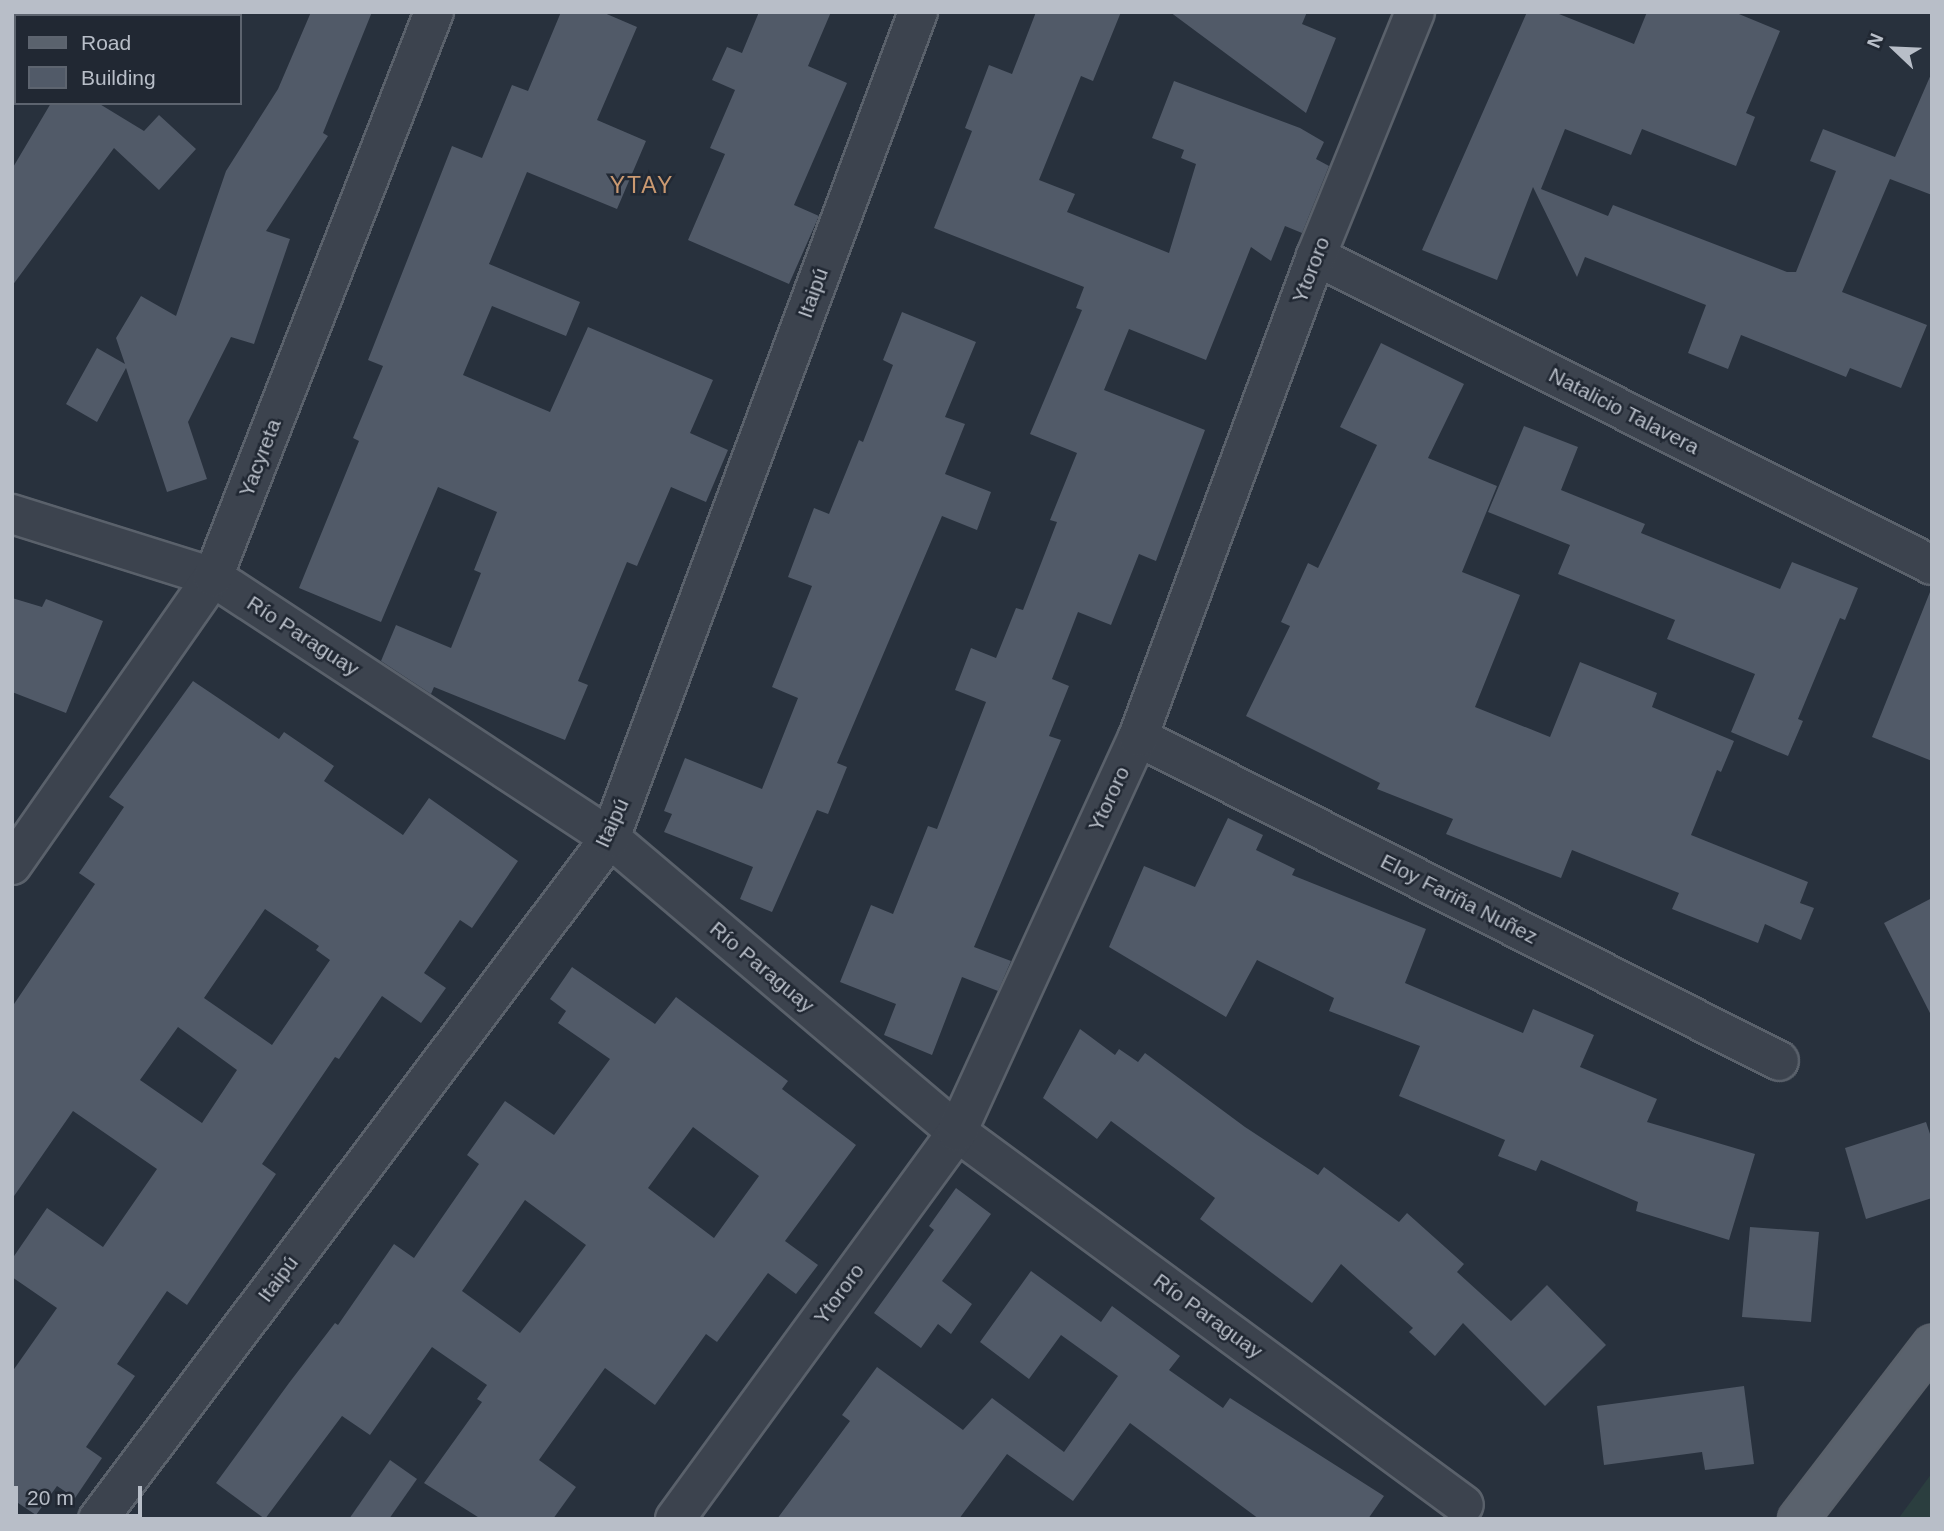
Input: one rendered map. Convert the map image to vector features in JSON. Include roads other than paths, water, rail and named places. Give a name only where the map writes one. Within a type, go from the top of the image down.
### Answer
[{"type":"main road","points":[[1798,1519],[1932,1345]]},
{"type":"street","name":"Yacyreta","points":[[12,865],[213,577],[434,12]]},
{"type":"street","name":"Itaipú","points":[[98,1519],[610,838],[918,12]]},
{"type":"street","name":"Ytororo","points":[[676,1519],[957,1132],[1138,737],[1316,256],[1415,12]]},
{"type":"street","name":"Natalicio Talavera","points":[[1316,256],[1932,565]]},
{"type":"street","name":"Río Paraguay","points":[[12,514],[213,577],[610,838],[957,1132],[1464,1505]]},
{"type":"street","name":"Eloy Fariña Nuñez","points":[[1138,737],[1779,1061]]},
{"type":"district","name":"YTAY","points":[[642,185]]}]
